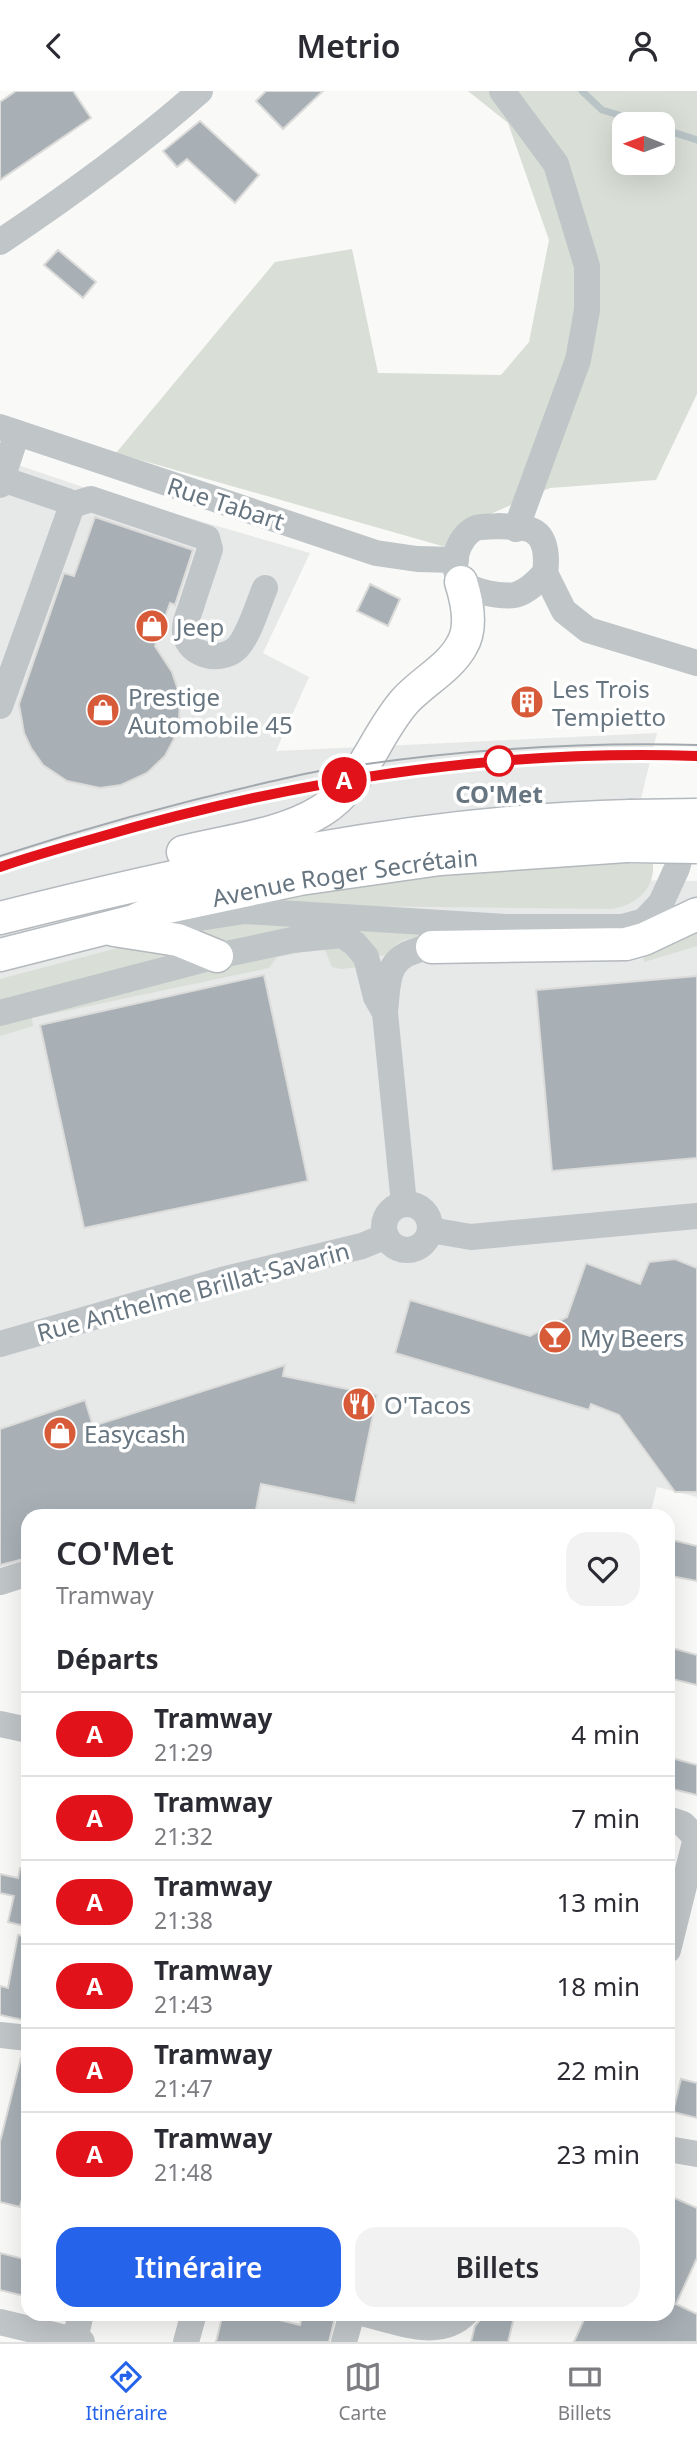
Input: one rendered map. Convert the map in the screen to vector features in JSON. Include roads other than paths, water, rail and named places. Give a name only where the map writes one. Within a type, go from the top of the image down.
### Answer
[{"type":"main road","points":[[0,907],[108,871],[292,825],[323,810],[342,794],[359,774],[388,722],[406,700],[449,661],[463,644],[468,617],[458,571]]},
{"type":"main road","name":"Avenue Roger Secrétain","points":[[0,955],[134,921],[158,909],[300,879],[628,831],[697,815]]},
{"type":"main road","name":"Avenue Roger Secrétain","points":[[0,918],[180,874],[324,846],[434,831],[593,817],[687,857]]},
{"type":"main road","points":[[440,936],[626,944],[644,939],[697,914]]},
{"type":"main road","points":[[103,929],[131,930],[178,940],[217,955]]},
{"type":"street","points":[[2,237],[75,193],[156,130],[200,91]]},
{"type":"street","points":[[502,91],[556,164],[587,266],[587,310],[579,360],[516,529]]},
{"type":"street","points":[[0,706],[70,511],[67,501],[1,482],[9,430]]},
{"type":"street","name":"Rue Tabart","points":[[9,430],[376,553],[417,559],[458,571]]},
{"type":"street","points":[[69,506],[91,499],[207,538],[210,549],[185,627],[187,643],[196,652],[209,656],[222,655],[236,649],[265,588]]},
{"type":"street","points":[[545,573],[528,589],[514,595],[477,592],[458,571],[459,546],[466,534],[478,527],[498,526],[533,531],[542,541],[547,560],[545,573],[564,611],[588,630],[697,663]]},
{"type":"street","points":[[134,921],[173,922],[245,911],[440,936],[506,927],[636,925],[653,913],[661,903],[687,857],[697,802]]},
{"type":"street","points":[[0,1013],[217,955],[292,940],[342,935],[355,944],[366,957],[376,997],[384,1013]]},
{"type":"street","points":[[404,1204],[384,1013],[393,966],[412,950],[440,936]]},
{"type":"street","points":[[404,1204],[418,1206],[424,1210],[428,1216],[430,1230],[420,1247],[408,1250],[394,1246],[384,1229],[387,1215],[397,1206],[404,1204]]},
{"type":"street","points":[[430,1230],[471,1237],[697,1216]]},
{"type":"street","name":"Rue Anthelme Brillat-Savarin","points":[[0,1344],[222,1280],[362,1246],[386,1235]]},
{"type":"street","points":[[0,1582],[21,1575]]},
{"type":"street","points":[[0,1724],[21,1728]]},
{"type":"street","points":[[675,1821],[683,1824],[697,1838],[675,1923]]},
{"type":"street","points":[[0,2035],[21,2037]]},
{"type":"street","points":[[675,2150],[697,2154]]},
{"type":"street","points":[[0,2322],[78,2341],[80,2321]]},
{"type":"street","points":[[186,2342],[192,2321]]},
{"type":"street","points":[[344,2342],[350,2321]]},
{"type":"street","points":[[396,2321],[430,2329],[453,2325],[457,2321]]},
{"type":"waterway","points":[[582,91],[602,110],[612,113]]},
{"type":"waterway","points":[[676,133],[697,140]]},
{"type":"tram line","points":[[0,856],[162,808],[324,770],[423,757],[515,749],[697,745]]},
{"type":"tram line","name":"A","points":[[0,867],[223,804],[395,772],[499,761],[634,754],[697,756]]},
{"type":"tram line","points":[[0,867],[169,816],[344,780],[521,759],[609,755],[697,756]]},
{"type":"place","name":"Jeep","points":[[152,626]]},
{"type":"place","name":"Les Trois Tempietto","points":[[527,702]]},
{"type":"place","name":"Prestige Automobile 45","points":[[103,710]]},
{"type":"place","name":"CO'Met","points":[[499,761]]},
{"type":"place","name":"My Beers","points":[[555,1337]]},
{"type":"place","name":"O'Tacos","points":[[359,1404]]},
{"type":"place","name":"Easycash","points":[[60,1433]]}]
